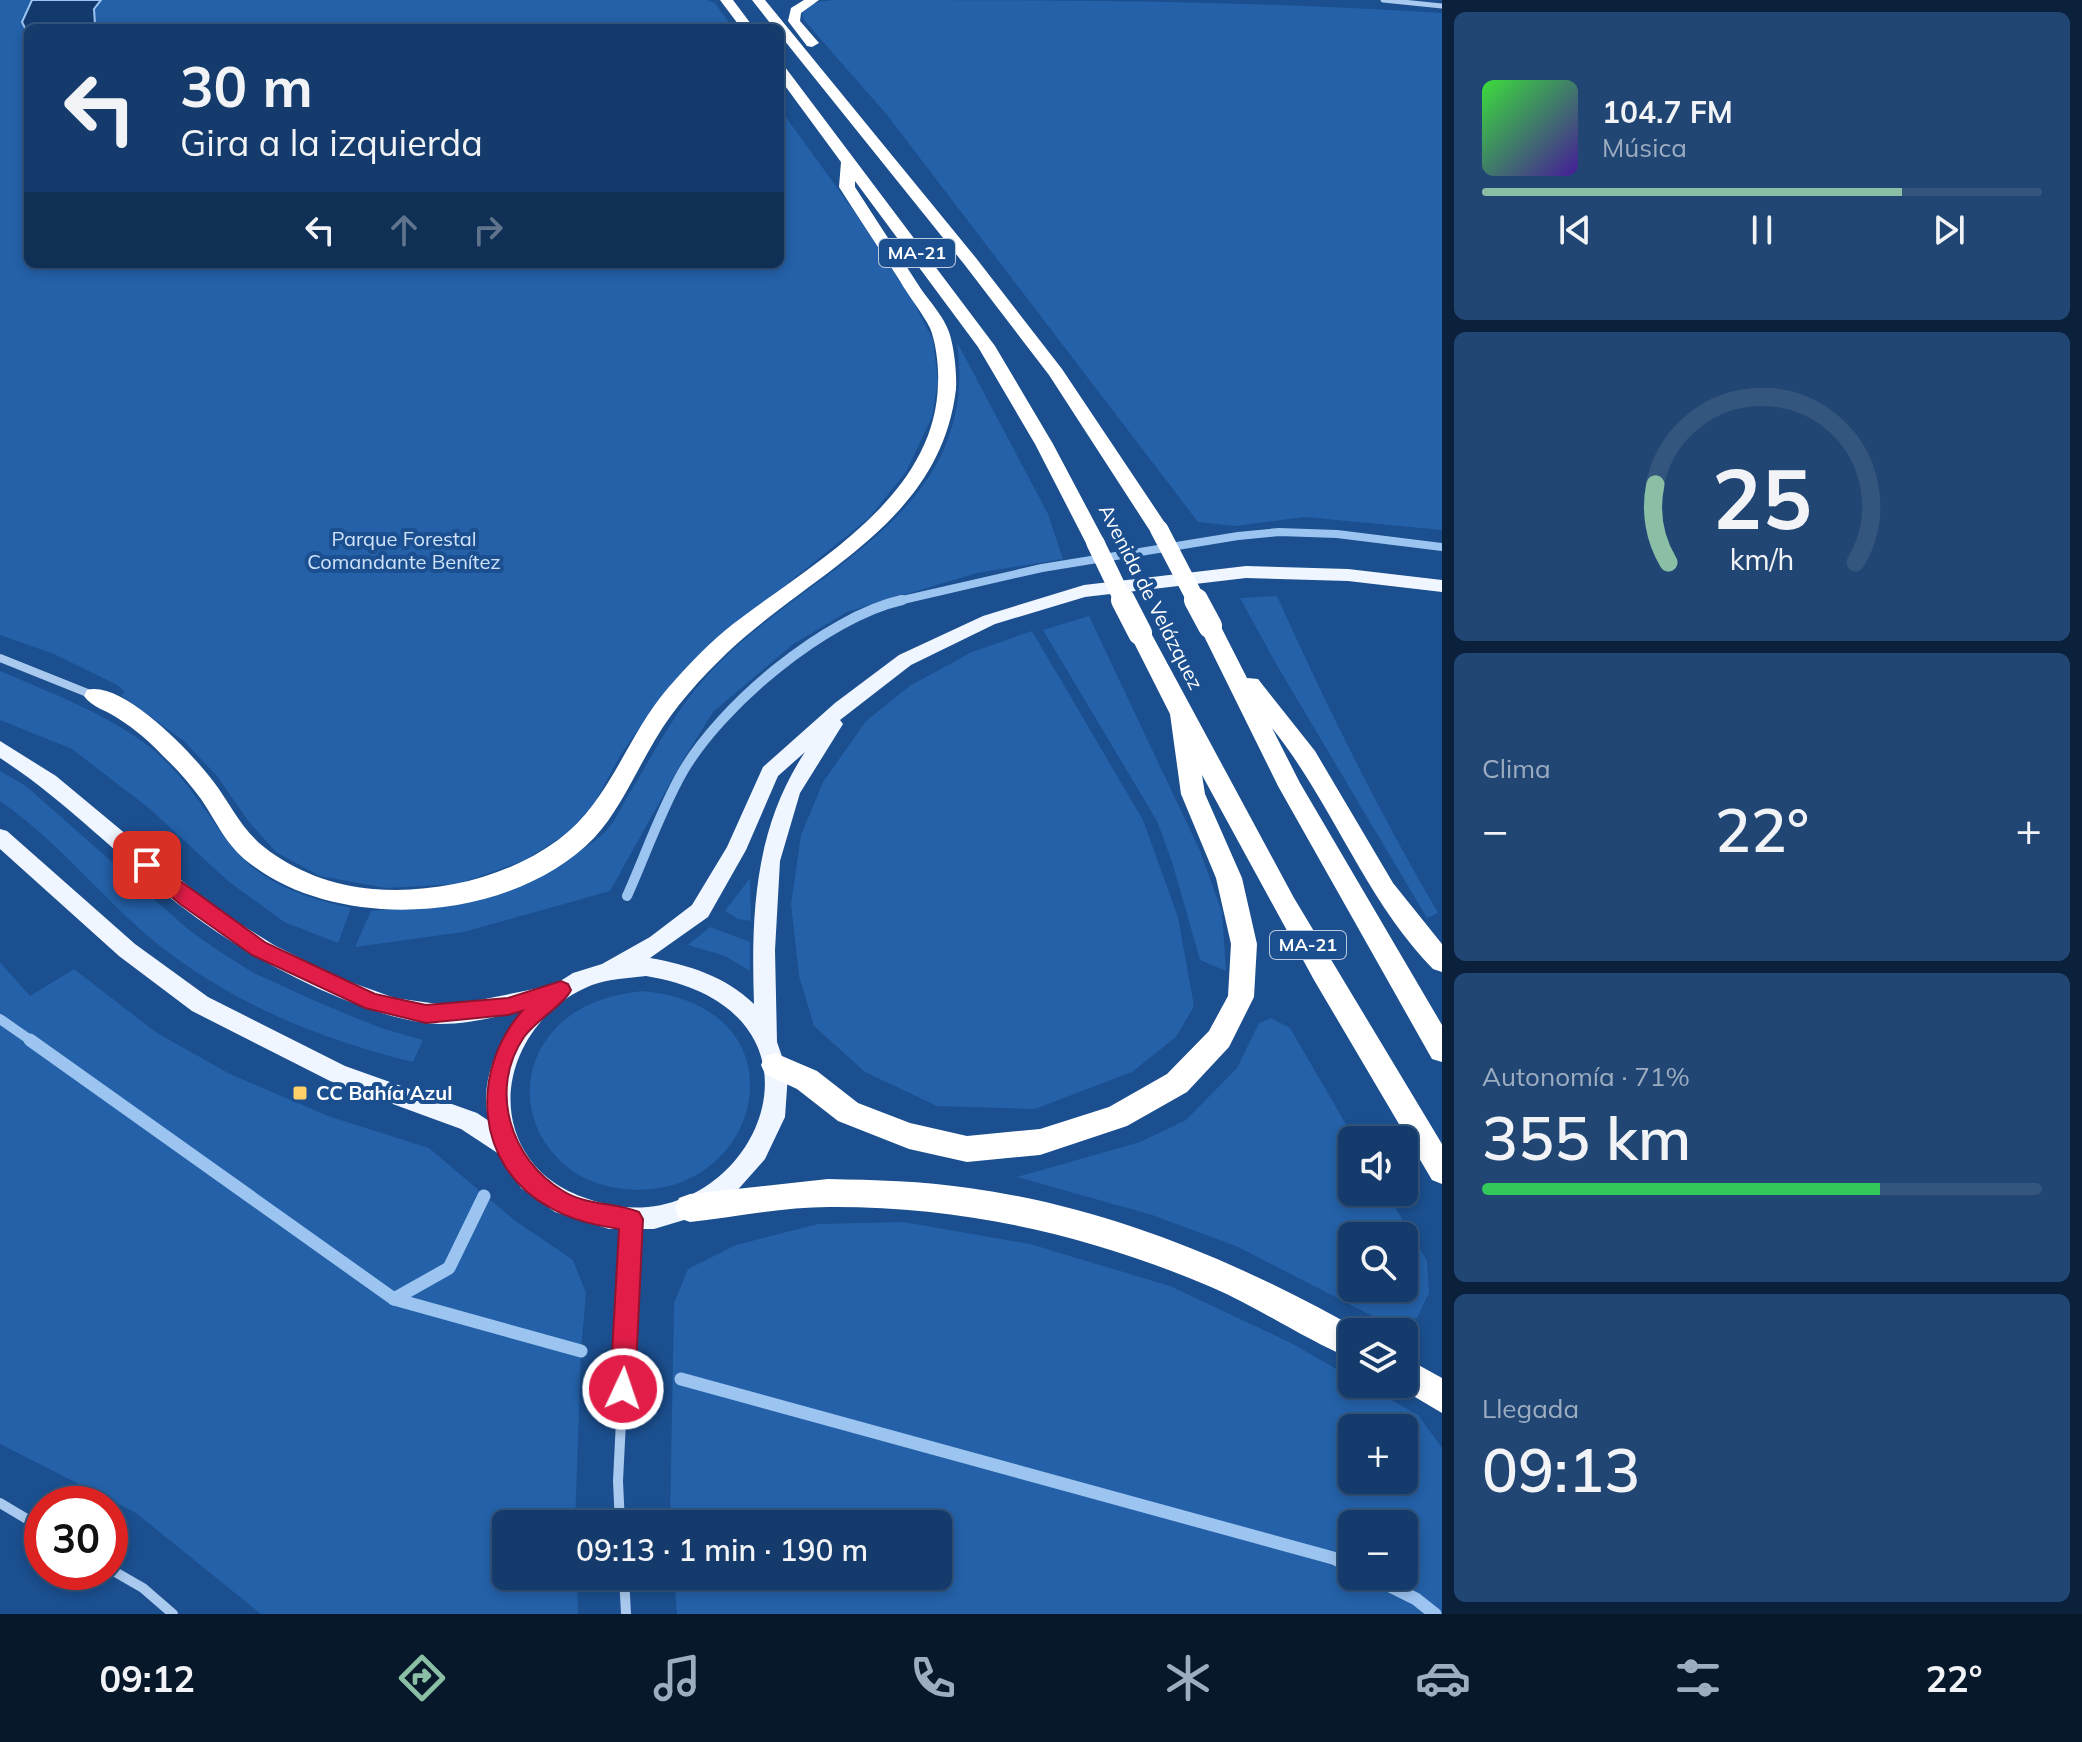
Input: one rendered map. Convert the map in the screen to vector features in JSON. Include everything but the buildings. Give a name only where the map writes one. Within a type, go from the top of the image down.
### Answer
[{"type":"highway","points":[[726,0],[745,24]]},
{"type":"highway","name":"Avenida de Velázquez","points":[[758,0],[777,24]]},
{"type":"highway","points":[[813,0],[795,11],[794,21],[847,86]]},
{"type":"highway","name":"Avenida de Velázquez","points":[[784,32],[970,261],[1056,373],[1159,529],[1290,786],[1442,1050]]},
{"type":"highway","name":"Avenida de Velázquez","points":[[784,75],[986,346],[1044,444],[1181,715],[1338,999],[1442,1170]]},
{"type":"highway","points":[[863,105],[866,134]]},
{"type":"highway","points":[[95,696],[111,701],[177,755],[207,789],[241,841],[277,870],[328,890],[370,899],[420,899],[477,889],[527,870],[569,845],[601,812],[642,738],[671,699],[737,632],[868,533],[902,495],[928,459],[944,421],[949,387],[947,358],[940,331],[847,187],[849,160]]},
{"type":"highway","points":[[1214,635],[1306,756],[1381,883],[1425,945],[1442,961]]},
{"type":"highway","points":[[771,1053],[848,1112],[909,1136],[967,1149],[1040,1142],[1117,1117],[1177,1083],[1219,1039],[1241,997],[1244,944],[1229,878],[1193,794],[1181,715]]},
{"type":"highway","points":[[690,1208],[827,1193],[971,1199],[1081,1224],[1194,1262],[1293,1309],[1338,1335]]},
{"type":"highway","points":[[1418,1382],[1442,1397]]},
{"type":"main road","points":[[0,748],[31,767],[186,899],[259,949],[372,1002],[426,1014],[508,1007],[607,972],[658,943],[700,911],[736,850],[770,772],[842,708],[905,660],[989,620],[1084,591],[1246,572],[1348,575],[1442,586]]},
{"type":"main road","points":[[561,990],[536,1009],[517,1032],[503,1059],[496,1087],[497,1117],[506,1146],[526,1175],[555,1199],[591,1214],[631,1219],[661,1216],[690,1208],[724,1189],[751,1163],[769,1132],[777,1098],[763,937],[767,875],[787,802],[842,708]]},
{"type":"main road","points":[[0,837],[127,950],[200,1004],[338,1074],[469,1121],[506,1146]]},
{"type":"main road","points":[[607,972],[646,967],[684,973],[718,988],[747,1011],[771,1053]]},
{"type":"street","points":[[1383,0],[1442,6]]},
{"type":"street","points":[[0,658],[95,696]]},
{"type":"street","points":[[619,1510],[618,1481],[631,1219]]},
{"type":"street","points":[[0,1503],[24,1517]]},
{"type":"street","points":[[128,1579],[173,1614]]},
{"type":"street","points":[[625,1590],[626,1614]]},
{"type":"green space","name":"Parque Forestal Comandante Benítez","points":[[0,0],[707,0],[715,3],[730,24],[24,24],[24,268],[784,268],[784,115],[856,214],[914,303],[933,340],[938,381],[932,417],[906,472],[869,518],[700,654],[654,706],[620,756],[594,804],[568,833],[523,861],[458,884],[386,888],[320,876],[276,852],[249,822],[217,776],[184,741],[121,695],[125,692],[117,685],[54,654],[0,635]]},
{"type":"green space","points":[[834,0],[1215,3],[1442,13],[1442,530],[1305,517],[1235,526],[1198,522],[887,115],[804,20],[802,14],[812,5]]},
{"type":"green space","points":[[957,342],[1048,514],[1063,559],[977,573],[847,612],[792,645],[713,712],[610,891],[464,932],[355,947],[371,911],[447,904],[493,893],[538,874],[586,847],[607,830],[668,728],[694,691],[733,650],[870,542],[909,503],[940,458],[957,405]]},
{"type":"green space","points":[[1277,596],[1353,757],[1438,913],[1427,918],[1240,598]]},
{"type":"green space","points":[[1089,616],[1200,851],[1222,912],[1226,971],[1200,960],[1157,821],[1043,630]]},
{"type":"green space","points":[[1032,631],[1143,820],[1178,917],[1194,1006],[1176,1037],[1132,1072],[1035,1109],[937,1106],[865,1072],[814,1026],[799,976],[791,904],[801,835],[823,782],[866,721],[911,685],[972,652]]},
{"type":"green space","points":[[0,671],[102,716],[157,753],[185,783],[238,854],[266,877],[298,893],[351,908],[338,943],[284,922],[228,881],[150,809],[72,749],[0,720]]},
{"type":"green space","points":[[0,771],[26,786],[189,930],[252,972],[381,1028],[423,1040],[413,1062],[347,1043],[282,1019],[192,969],[122,913],[43,836],[0,801]]},
{"type":"green space","points":[[750,878],[751,921],[738,919],[725,911]]},
{"type":"green space","points":[[710,927],[750,942],[750,971],[725,956],[688,945]]},
{"type":"green space","points":[[0,962],[30,996],[74,969],[157,1033],[230,1074],[328,1116],[429,1148],[514,1220],[573,1260],[586,1293],[575,1510],[492,1510],[492,1590],[577,1590],[578,1614],[261,1614],[128,1509],[128,1486],[83,1486],[0,1444]]},
{"type":"green space","points":[[642,991],[697,1005],[731,1031],[748,1066],[748,1104],[734,1140],[706,1169],[667,1187],[617,1188],[590,1180],[568,1167],[549,1149],[537,1127],[530,1103],[531,1078],[539,1053],[564,1020],[595,1002]]},
{"type":"green space","points":[[1271,1018],[1290,1028],[1347,1126],[1338,1126],[1338,1206],[1394,1206],[1404,1222],[1338,1222],[1338,1298],[1238,1247],[1152,1215],[1017,1177],[1140,1142],[1186,1120],[1237,1068],[1259,1023]]},
{"type":"green space","points":[[904,1222],[1030,1244],[1170,1286],[1291,1343],[1338,1370],[1338,1398],[1388,1398],[1416,1414],[1338,1414],[1338,1494],[1418,1494],[1418,1415],[1442,1448],[1442,1614],[677,1614],[675,1590],[952,1590],[952,1510],[670,1510],[674,1303],[688,1269],[736,1245],[818,1224]]},
{"type":"green space","points":[[1418,1246],[1427,1261],[1429,1293],[1417,1318],[1376,1318],[1345,1302],[1418,1302]]},
{"type":"shaded area","points":[[32,0],[101,0],[94,9],[95,24],[24,26],[22,22]]},
{"type":"waterway","points":[[900,601],[1042,568],[1238,536],[1279,532],[1337,534],[1442,547]]},
{"type":"waterway","points":[[627,896],[682,773],[722,720],[748,693],[809,645],[841,625],[900,601]]},
{"type":"waterway","points":[[894,602],[900,601]]},
{"type":"waterway","points":[[0,1019],[33,1042]]},
{"type":"waterway","points":[[30,1040],[394,1299]]},
{"type":"waterway","points":[[394,1299],[449,1268],[484,1196]]},
{"type":"waterway","points":[[394,1299],[581,1351]]},
{"type":"waterway","points":[[681,1379],[1338,1560]]},
{"type":"waterway","points":[[1398,1590],[1435,1614]]},
{"type":"place","name":"CC Bahía Azul","points":[[300,1093]]},
{"type":"route","points":[[147,865],[186,899],[259,949],[372,1002],[426,1014],[508,1007],[561,990],[536,1009],[517,1032],[503,1059],[496,1087],[497,1117],[506,1146],[526,1175],[555,1199],[591,1214],[631,1219],[623,1389]]}]
